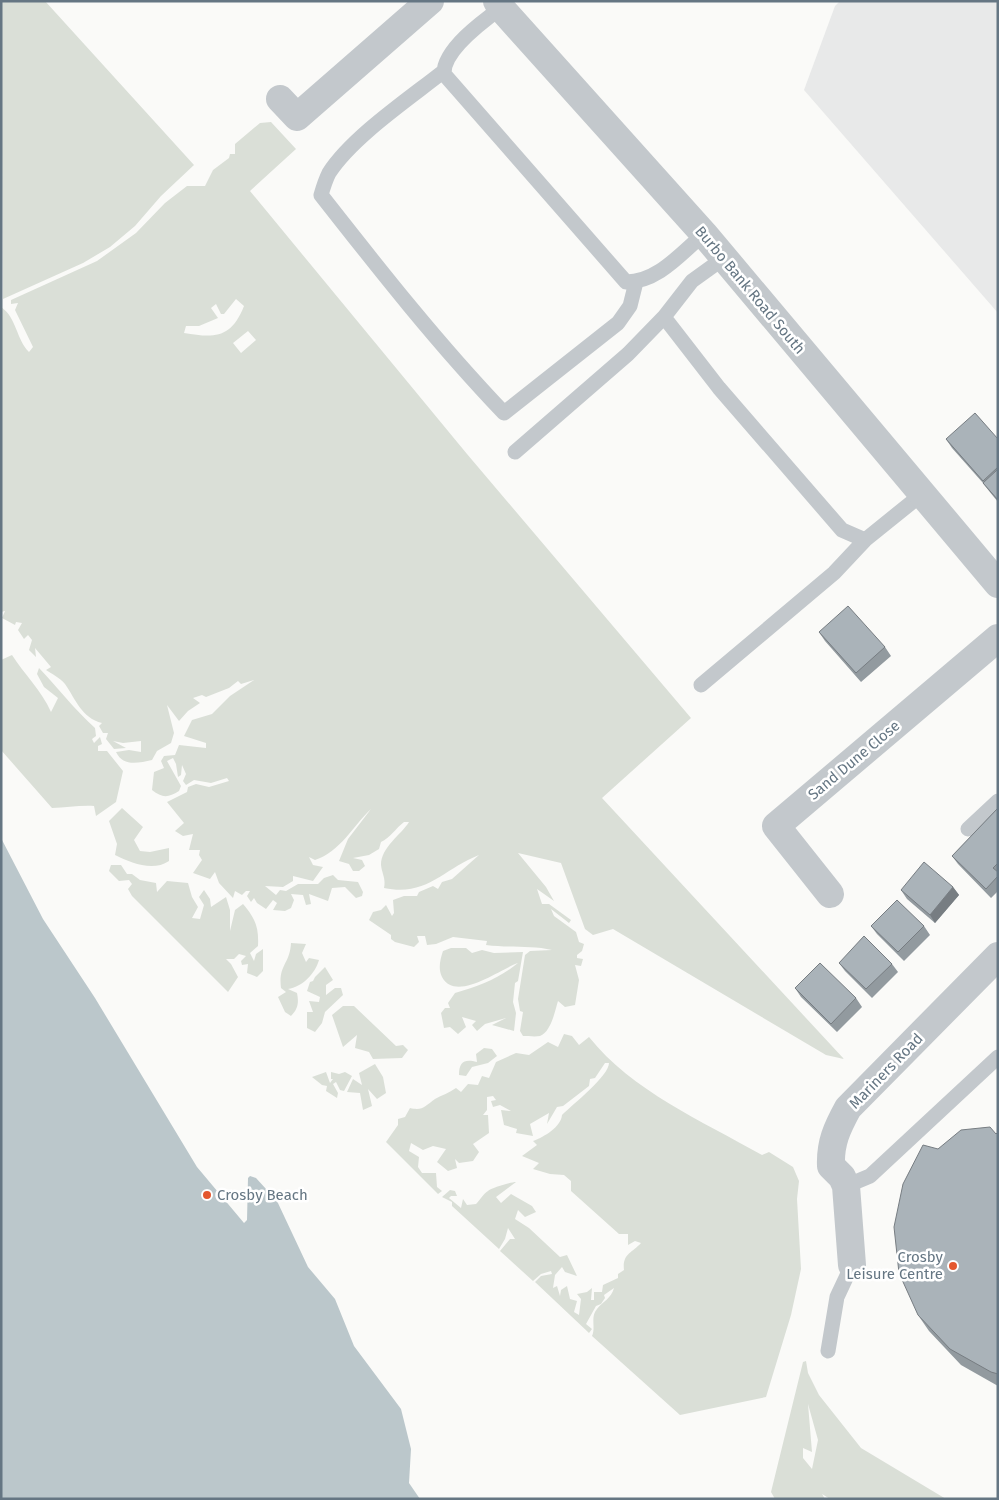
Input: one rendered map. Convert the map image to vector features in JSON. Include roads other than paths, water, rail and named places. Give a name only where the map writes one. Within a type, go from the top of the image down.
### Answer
[{"type":"street","points":[[280,99],[297,117],[430,1]]},
{"type":"street","name":"Burbo Bank Road South","points":[[499,5],[704,234],[998,584]]},
{"type":"street","name":"Sand Dune Close","points":[[830,894],[776,826],[998,638]]},
{"type":"street","name":"Mariners Road","points":[[846,1186],[842,1178],[831,1166],[830,1149],[837,1128],[848,1108],[996,963]]},
{"type":"street","points":[[846,1186],[852,1266]]},
{"type":"lane","points":[[499,5],[477,24],[449,58],[444,71],[385,117],[346,153],[329,174],[321,194],[395,289],[504,413],[618,323],[630,306],[636,282]]},
{"type":"lane","points":[[444,71],[534,180],[626,282],[636,282],[650,277],[667,266],[704,234]]},
{"type":"lane","points":[[515,452],[628,354],[664,317],[692,281],[724,258]]},
{"type":"lane","points":[[664,317],[714,381],[842,530],[865,540]]},
{"type":"lane","points":[[701,685],[834,573],[865,540],[922,494]]},
{"type":"lane","points":[[968,830],[998,801]]},
{"type":"lane","points":[[846,1186],[870,1176],[998,1057]]},
{"type":"lane","points":[[828,1351],[837,1297],[852,1266]]},
{"type":"place","name":"Crosby Beach","points":[[207,1195]]},
{"type":"place","name":"Crosby Leisure Centre","points":[[953,1266]]}]
